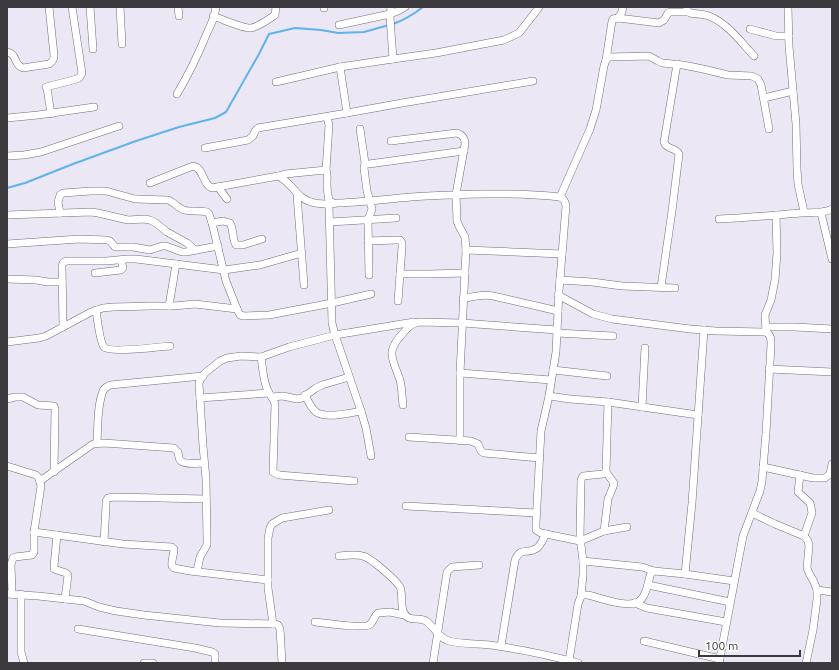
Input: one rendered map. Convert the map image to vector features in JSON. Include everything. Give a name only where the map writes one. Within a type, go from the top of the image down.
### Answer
[{"type":"street","points":[[7,52],[14,55],[19,67],[23,68],[49,64],[52,62],[54,55],[49,7]]},
{"type":"street","points":[[51,114],[48,88],[46,87],[77,79],[82,73],[72,7]]},
{"type":"street","points":[[90,7],[93,49]]},
{"type":"street","points":[[120,7],[122,44]]},
{"type":"street","points":[[178,7],[179,16]]},
{"type":"street","points":[[177,94],[202,47],[216,7]]},
{"type":"street","points":[[213,16],[243,27],[250,28],[256,27],[275,15],[277,11],[276,7]]},
{"type":"street","points":[[339,25],[398,11],[405,7]]},
{"type":"street","points":[[276,82],[340,67],[436,53],[504,40],[519,33],[539,7]]},
{"type":"street","points":[[618,18],[623,7]]},
{"type":"street","points":[[788,7],[796,124],[798,184],[804,212]]},
{"type":"street","points":[[560,197],[590,128],[596,110],[612,21],[614,19],[618,18],[659,23],[664,20],[670,12],[687,9],[690,13],[709,16],[722,24],[754,56]]},
{"type":"street","points":[[390,13],[390,33],[393,59]]},
{"type":"street","points":[[750,29],[776,36],[789,36]]},
{"type":"street","points":[[606,60],[609,57],[615,56],[649,56],[662,63],[677,64],[728,75],[752,76],[758,79],[761,85],[769,130]]},
{"type":"street","points":[[660,287],[679,154],[674,149],[668,148],[664,142],[677,64]]},
{"type":"street","points":[[340,67],[347,113]]},
{"type":"street","points":[[205,148],[248,140],[253,136],[255,130],[258,128],[533,81]]},
{"type":"street","points":[[764,98],[793,91]]},
{"type":"street","points":[[7,118],[51,114],[94,107]]},
{"type":"street","points":[[327,117],[329,125],[326,170],[328,175],[329,200],[332,202],[329,204],[332,323],[361,411],[372,456]]},
{"type":"street","points":[[7,156],[41,152],[119,126]]},
{"type":"street","points":[[360,128],[367,191],[372,209],[368,220],[369,275]]},
{"type":"street","points":[[391,141],[457,133],[462,135],[465,140],[456,194],[457,221],[465,238],[466,250],[460,373],[460,441]]},
{"type":"street","points":[[369,164],[464,151]]},
{"type":"street","points":[[150,182],[193,166],[197,166],[200,169],[209,187],[212,188],[285,174],[326,170]]},
{"type":"street","points":[[278,176],[283,178],[297,194],[311,202],[321,204],[456,194],[516,194],[560,197],[564,199],[566,206],[558,294],[556,352],[549,396],[541,431],[536,530],[538,532],[580,541],[604,531],[627,527]]},
{"type":"street","points":[[218,187],[227,199]]},
{"type":"street","points":[[60,213],[58,202],[60,195],[63,193],[91,191],[106,191],[136,199],[168,200],[172,201],[184,210],[207,212],[212,223],[226,281],[240,315],[252,317],[269,315],[372,294]]},
{"type":"street","points":[[297,194],[304,285]]},
{"type":"street","points":[[719,219],[750,218],[804,212],[821,213],[832,209]]},
{"type":"street","points":[[7,215],[91,212],[128,220],[150,220],[187,243],[195,250]]},
{"type":"street","points":[[821,213],[832,259]]},
{"type":"street","points":[[644,642],[719,661],[743,536],[760,491],[766,434],[771,338],[770,334],[766,330],[765,315],[771,300],[775,280],[777,253],[776,215]]},
{"type":"street","points":[[330,222],[396,218]]},
{"type":"street","points":[[212,223],[223,221],[230,223],[232,226],[234,243],[236,245],[243,246],[262,239]]},
{"type":"street","points":[[7,244],[88,239],[107,240],[110,241],[115,247],[133,247],[150,250],[166,246],[182,252],[218,246]]},
{"type":"street","points":[[368,241],[400,240],[402,242],[398,301]]},
{"type":"street","points":[[466,250],[562,254]]},
{"type":"street","points":[[63,327],[62,282],[63,263],[66,261],[136,259],[224,270],[260,265],[302,252]]},
{"type":"street","points":[[95,273],[121,270],[123,268],[121,260]]},
{"type":"street","points":[[169,306],[176,264]]},
{"type":"street","points":[[400,274],[465,273]]},
{"type":"street","points":[[7,279],[62,282]]},
{"type":"street","points":[[560,280],[622,286],[674,288]]},
{"type":"street","points":[[558,294],[593,314],[612,319],[704,330],[766,330],[795,327],[832,329]]},
{"type":"street","points":[[463,299],[479,295],[494,296],[558,311]]},
{"type":"street","points":[[7,342],[46,336],[90,312],[103,308],[195,304],[237,309]]},
{"type":"street","points":[[96,310],[104,348],[111,350],[170,346]]},
{"type":"street","points":[[403,405],[401,385],[391,354],[397,339],[414,322]]},
{"type":"street","points":[[197,571],[200,557],[207,545],[206,499],[199,384],[202,376],[220,361],[227,358],[240,356],[261,358],[289,347],[335,335],[414,322],[462,323],[613,336]]},
{"type":"street","points":[[685,574],[692,503],[704,330]]},
{"type":"street","points":[[642,406],[645,348]]},
{"type":"street","points":[[261,358],[265,382],[270,395],[275,400],[276,404],[273,472],[279,475],[354,481]]},
{"type":"street","points":[[769,369],[832,372]]},
{"type":"street","points":[[553,370],[607,376]]},
{"type":"street","points":[[460,373],[551,380]]},
{"type":"street","points":[[97,443],[99,411],[105,387],[110,385],[202,376]]},
{"type":"street","points":[[200,398],[270,395],[297,399],[306,395],[322,384],[349,377]]},
{"type":"street","points":[[306,395],[312,407],[316,412],[321,414],[332,415],[361,411]]},
{"type":"street","points":[[549,396],[642,406],[698,415]]},
{"type":"street","points":[[7,399],[23,397],[38,405],[54,406],[54,472]]},
{"type":"street","points":[[604,531],[608,499],[614,483],[606,472],[608,402]]},
{"type":"street","points":[[409,437],[475,442],[484,453],[540,458]]},
{"type":"street","points":[[40,481],[93,444],[97,443],[174,448],[178,452],[179,460],[182,462],[204,463]]},
{"type":"street","points":[[763,467],[813,478],[825,478],[830,474],[832,464]]},
{"type":"street","points":[[7,466],[36,475],[39,478],[41,486],[34,532],[34,552],[32,555],[13,558],[9,594],[21,594],[88,602],[99,607],[116,611],[144,615],[220,623],[278,625],[280,629],[282,663]]},
{"type":"street","points":[[568,661],[578,604],[581,596],[583,560],[580,541],[581,480],[583,476],[603,474],[606,472]]},
{"type":"street","points":[[800,475],[798,492],[810,503],[812,513],[804,536]]},
{"type":"street","points":[[104,542],[106,501],[108,498],[206,499]]},
{"type":"street","points":[[406,506],[536,513]]},
{"type":"street","points":[[273,624],[268,580],[268,538],[270,528],[272,524],[282,518],[328,510]]},
{"type":"street","points":[[752,513],[804,536],[808,540],[809,546],[807,568],[817,590],[817,599],[813,630],[806,663]]},
{"type":"street","points":[[34,532],[104,542],[172,547],[174,549],[172,566],[180,569],[268,580]]},
{"type":"street","points":[[501,646],[517,555],[520,552],[536,550],[546,534]]},
{"type":"street","points":[[57,536],[54,569],[68,575],[65,599]]},
{"type":"street","points":[[339,556],[364,556],[385,571],[400,588],[404,615]]},
{"type":"street","points":[[583,560],[734,581]]},
{"type":"street","points":[[433,663],[447,572],[452,566],[479,565]]},
{"type":"street","points":[[581,596],[588,595],[624,604],[635,603],[641,600],[644,596],[651,573],[654,571]]},
{"type":"street","points":[[648,585],[730,602]]},
{"type":"street","points":[[817,590],[832,592]]},
{"type":"street","points":[[21,594],[21,652],[24,663]]},
{"type":"street","points":[[635,603],[647,608],[726,622]]},
{"type":"street","points":[[315,622],[359,627],[367,626],[378,613],[390,612],[404,615],[408,618],[424,620],[433,627],[440,637],[448,641],[501,646],[578,663]]},
{"type":"street","points":[[78,629],[212,652],[215,654],[215,663]]},
{"type":"street","points":[[144,663],[153,663]]},
{"type":"waterway","points":[[393,24],[409,17],[423,7]]},
{"type":"waterway","points":[[7,188],[25,183],[136,141],[179,127],[215,118],[226,112],[269,34],[295,28],[338,33],[364,32],[389,25]]}]
